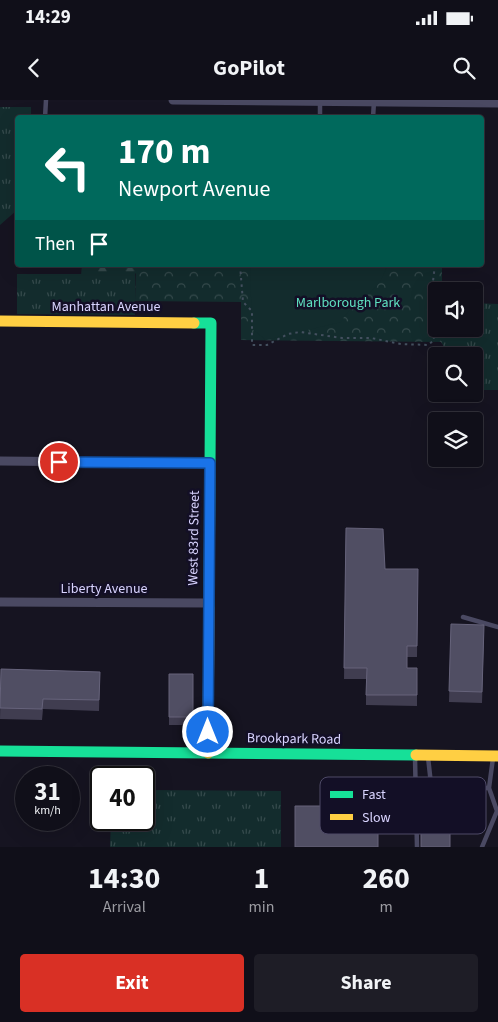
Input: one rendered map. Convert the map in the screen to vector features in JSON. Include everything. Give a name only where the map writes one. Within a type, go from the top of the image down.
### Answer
[{"type":"street","points":[[173,100],[498,103]]},
{"type":"street","name":"Manhattan Avenue","points":[[0,321],[211,323]]},
{"type":"street","name":"West 83rd Street","points":[[208,753],[207,603],[211,323]]},
{"type":"street","points":[[0,461],[210,463]]},
{"type":"street","name":"Liberty Avenue","points":[[0,602],[207,603]]},
{"type":"street","name":"Brookpark Road","points":[[0,751],[496,756]]},
{"type":"lane","points":[[45,115],[46,100]]},
{"type":"lane","points":[[320,101],[320,115]]},
{"type":"lane","points":[[370,101],[372,115]]},
{"type":"lane","points":[[463,618],[498,628]]},
{"type":"lane","points":[[415,756],[415,777]]},
{"type":"lane","points":[[428,756],[430,777]]},
{"type":"lane","points":[[482,847],[497,811],[489,788],[496,756]]},
{"type":"lane","points":[[491,794],[498,794]]},
{"type":"lane","points":[[417,834],[417,847]]},
{"type":"path","points":[[240,267],[243,302],[252,311],[252,345],[267,345],[288,334],[300,332],[401,344],[428,345],[434,340],[431,297],[435,267]]},
{"type":"green space","points":[[0,107],[31,107],[31,115],[15,115],[15,212],[0,225]]},
{"type":"green space","points":[[82,267],[142,267],[135,274],[81,275]]},
{"type":"green space","name":"Marlborough Park","points":[[136,267],[442,267],[442,282],[428,282],[428,337],[441,337],[441,342],[241,340],[241,302],[135,301]]},
{"type":"green space","points":[[250,267],[386,267],[379,283],[346,314],[341,322],[266,340],[252,329]]},
{"type":"green space","points":[[17,274],[135,274],[135,315],[17,314]]},
{"type":"green space","points":[[483,303],[498,304],[498,390],[483,390],[483,347],[444,347],[441,342],[441,337],[483,337]]},
{"type":"green space","points":[[155,790],[281,791],[281,847],[110,847],[111,831],[155,831]]},
{"type":"building","points":[[346,528],[383,529],[385,569],[418,569],[417,646],[407,646],[407,668],[417,668],[417,695],[366,695],[367,668],[344,668]]},
{"type":"building","points":[[451,624],[484,625],[482,692],[449,691]]},
{"type":"building","points":[[1,669],[100,672],[99,700],[43,699],[42,709],[0,708]]},
{"type":"building","points":[[169,674],[193,674],[193,717],[169,717]]},
{"type":"building","points":[[295,806],[320,806],[320,834],[378,834],[378,847],[295,847]]},
{"type":"building","points":[[421,834],[450,834],[450,847],[421,847]]},
{"type":"traffic: fast","points":[[194,323],[211,323],[209,608]]},
{"type":"traffic: fast","points":[[0,751],[416,755]]},
{"type":"traffic: slow","points":[[0,321],[194,323]]},
{"type":"traffic: slow","points":[[208,753],[209,608]]},
{"type":"traffic: slow","points":[[416,755],[498,756]]},
{"type":"route","points":[[59,462],[210,463],[207,603],[208,732]]}]
